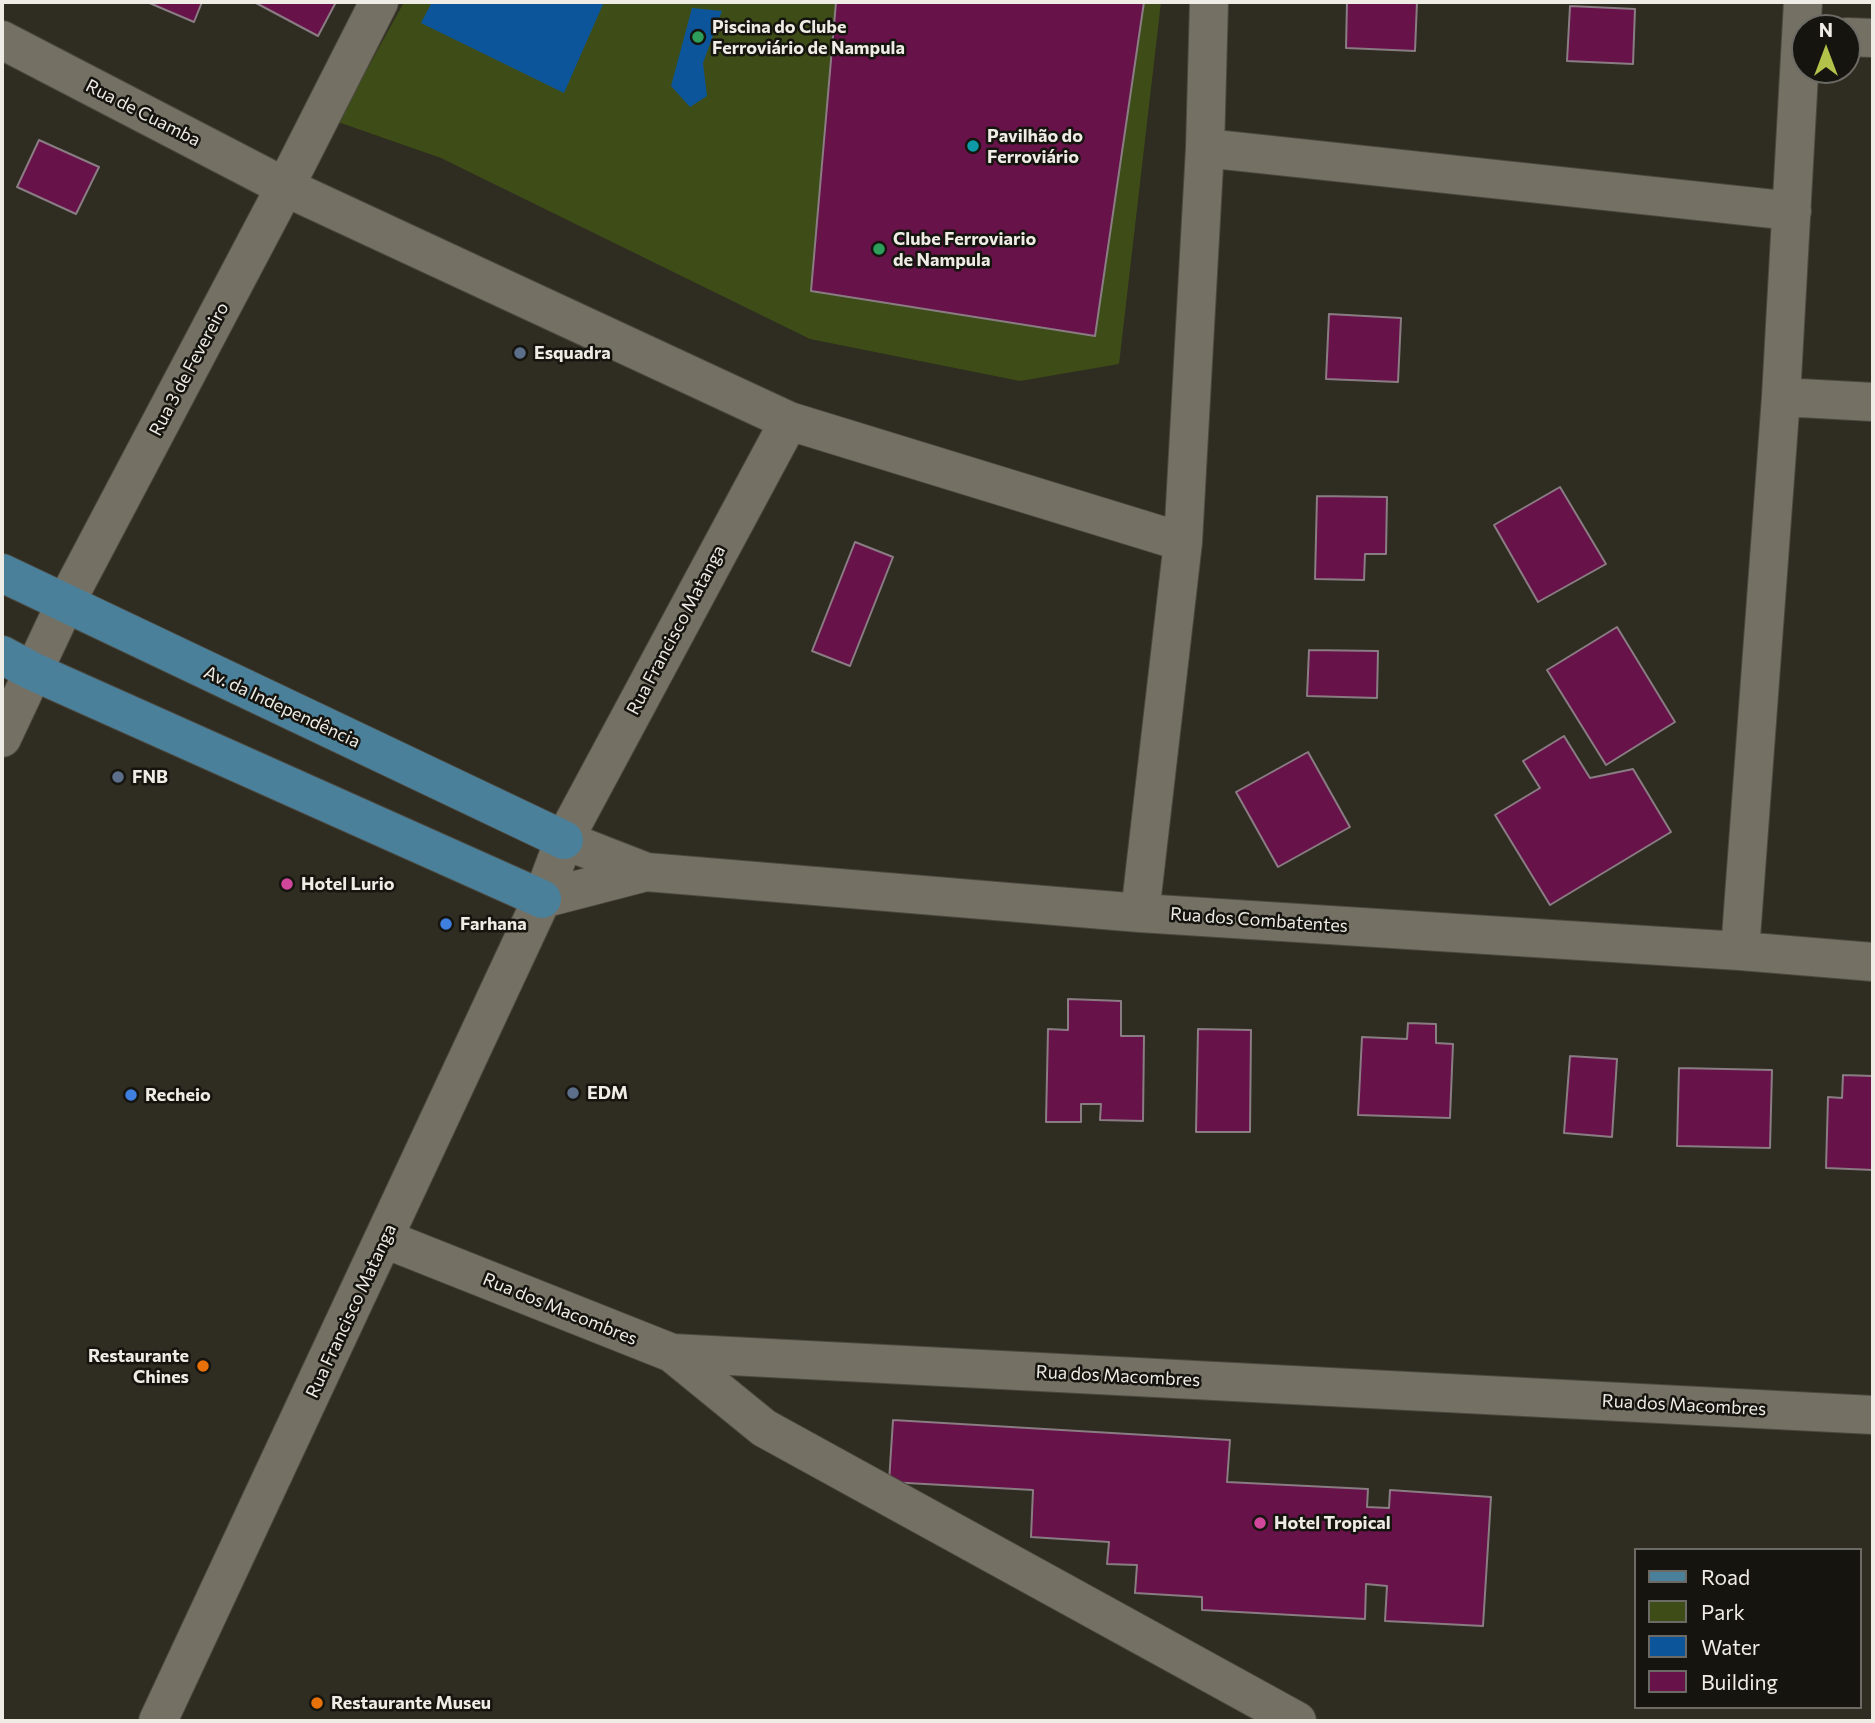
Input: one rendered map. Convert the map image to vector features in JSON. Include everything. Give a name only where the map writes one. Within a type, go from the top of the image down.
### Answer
[{"type":"main road","name":"Av. da Independência","points":[[2,573],[564,840]]},
{"type":"main road","points":[[17,663],[542,899]]},
{"type":"street","name":"Rua 3 de Fevereiro","points":[[2,738],[17,663],[65,604],[285,187],[379,2]]},
{"type":"street","points":[[1140,913],[1183,542],[1205,148],[1209,2]]},
{"type":"street","name":"Rua de Cuamba","points":[[2,40],[285,187],[789,421],[1183,542]]},
{"type":"street","points":[[1740,951],[1781,397],[1799,84]]},
{"type":"street","points":[[1205,148],[1792,211]]},
{"type":"street","points":[[1781,397],[1873,402]]},
{"type":"street","name":"Rua Francisco Matanga","points":[[564,840],[789,421]]},
{"type":"street","points":[[542,899],[564,840],[646,872]]},
{"type":"street","points":[[542,899],[646,872]]},
{"type":"street","name":"Rua dos Combatentes","points":[[646,872],[1140,913],[1740,951],[1873,962]]},
{"type":"street","name":"Rua Francisco Matanga","points":[[158,1721],[542,899]]},
{"type":"street","name":"Rua dos Macombres","points":[[385,1239],[672,1353],[1873,1415]]},
{"type":"street","points":[[672,1353],[764,1428],[1297,1721]]},
{"type":"green space","name":"Clube Ferroviario de Nampula","points":[[404,2],[1161,2],[1119,364],[1020,381],[810,339],[441,158],[338,122]]},
{"type":"water","points":[[432,2],[604,2],[564,93],[421,23]]},
{"type":"water","name":"Piscina do Clube Ferroviário de Nampula","points":[[692,8],[722,11],[703,63],[707,96],[690,107],[671,86]]},
{"type":"building","points":[[147,2],[202,2],[194,22]]},
{"type":"building","points":[[257,2],[336,2],[318,36]]},
{"type":"building","name":"Pavilhão do Ferroviário","points":[[836,2],[1144,2],[1095,336],[811,291]]},
{"type":"building","points":[[1347,2],[1417,2],[1415,51],[1346,48]]},
{"type":"building","points":[[1570,6],[1635,9],[1633,64],[1567,61]]},
{"type":"building","points":[[39,140],[99,167],[76,214],[17,187]]},
{"type":"building","points":[[1329,314],[1401,318],[1398,382],[1326,379]]},
{"type":"building","points":[[1560,487],[1606,564],[1538,602],[1494,525]]},
{"type":"building","points":[[1317,496],[1387,497],[1386,554],[1365,554],[1364,580],[1315,579]]},
{"type":"building","points":[[855,542],[893,557],[850,666],[812,651]]},
{"type":"building","points":[[1617,627],[1675,722],[1606,765],[1547,670]]},
{"type":"building","points":[[1309,650],[1378,651],[1377,698],[1307,696]]},
{"type":"building","points":[[1564,736],[1590,778],[1633,769],[1671,832],[1550,905],[1495,815],[1540,788],[1523,761]]},
{"type":"building","points":[[1308,752],[1350,827],[1278,867],[1236,792]]},
{"type":"building","points":[[1068,999],[1121,1001],[1121,1036],[1144,1036],[1143,1121],[1100,1120],[1101,1104],[1081,1104],[1081,1122],[1046,1122],[1048,1029],[1068,1030]]},
{"type":"building","points":[[1408,1023],[1436,1024],[1436,1043],[1453,1044],[1450,1118],[1358,1115],[1362,1037],[1407,1039]]},
{"type":"building","points":[[1198,1029],[1251,1030],[1250,1132],[1196,1132]]},
{"type":"building","points":[[1570,1056],[1617,1059],[1612,1137],[1564,1133]]},
{"type":"building","points":[[1679,1068],[1772,1070],[1770,1148],[1677,1146]]},
{"type":"building","points":[[1843,1075],[1873,1076],[1873,1170],[1826,1168],[1828,1097],[1842,1098]]},
{"type":"building","name":"Hotel Tropical","points":[[893,1420],[1230,1440],[1227,1482],[1368,1489],[1367,1507],[1389,1508],[1390,1490],[1491,1497],[1483,1626],[1385,1621],[1387,1586],[1366,1584],[1365,1619],[1202,1610],[1202,1597],[1135,1593],[1137,1565],[1107,1564],[1109,1542],[1031,1537],[1033,1490],[889,1482]]},
{"type":"place","name":"Piscina do Clube Ferroviário de Nampula","points":[[698,37]]},
{"type":"place","name":"Pavilhão do Ferroviário","points":[[973,146]]},
{"type":"place","name":"Clube Ferroviario de Nampula","points":[[879,249]]},
{"type":"place","name":"Esquadra","points":[[520,353]]},
{"type":"place","name":"FNB","points":[[118,777]]},
{"type":"place","name":"Hotel Lurio","points":[[287,884]]},
{"type":"place","name":"Farhana","points":[[446,924]]},
{"type":"place","name":"EDM","points":[[573,1093]]},
{"type":"place","name":"Recheio","points":[[131,1095]]},
{"type":"place","name":"Restaurante Chines","points":[[203,1366]]},
{"type":"place","name":"Hotel Tropical","points":[[1260,1523]]},
{"type":"place","name":"Restaurante Museu","points":[[317,1703]]}]
